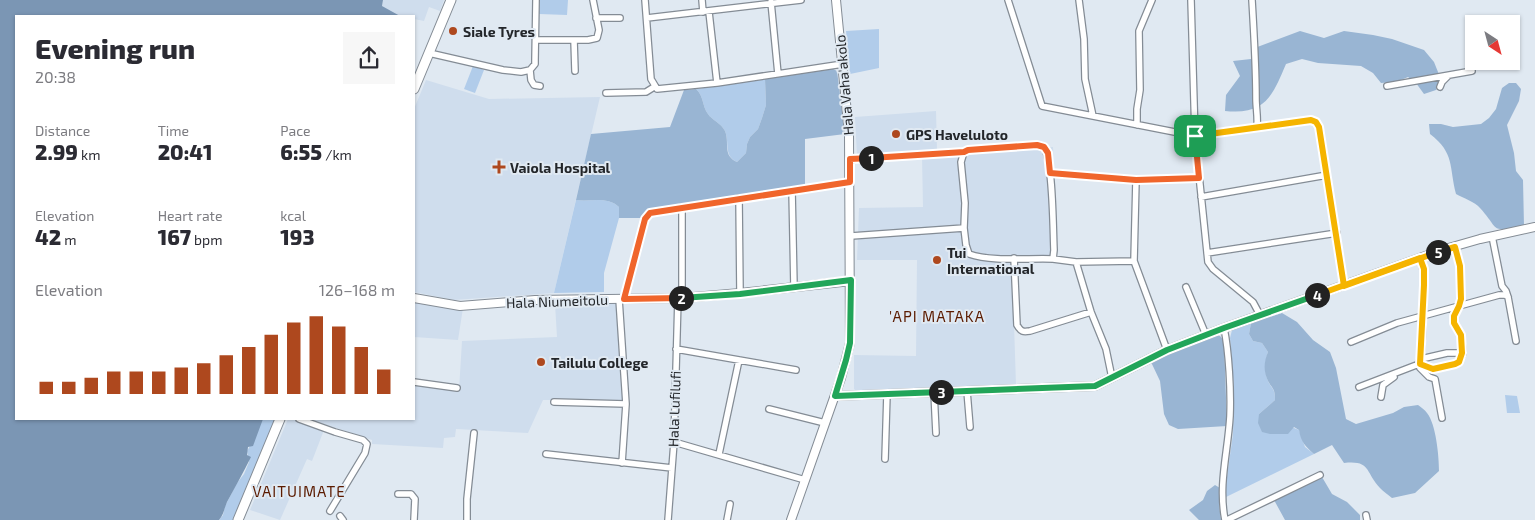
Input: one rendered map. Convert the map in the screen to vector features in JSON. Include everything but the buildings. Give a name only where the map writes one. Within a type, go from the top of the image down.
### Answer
[{"type":"main road","points":[[415,87],[451,0]]},
{"type":"main road","points":[[238,520],[280,420]]},
{"type":"street","points":[[429,53],[503,70],[521,72],[530,70],[535,64],[536,0]]},
{"type":"street","points":[[536,40],[596,38],[599,30],[593,0]]},
{"type":"street","points":[[645,0],[652,79],[654,86],[661,90],[843,64]]},
{"type":"street","points":[[702,0],[706,12],[717,83]]},
{"type":"street","points":[[647,18],[801,0]]},
{"type":"street","name":"Hala Vaha'akolo","points":[[791,520],[835,396],[850,343],[850,159],[836,0]]},
{"type":"street","points":[[1008,0],[1042,106],[1195,136],[1257,126],[1311,120],[1316,122],[1319,127],[1344,286]]},
{"type":"street","points":[[1079,0],[1084,39],[1085,79],[1093,116]]},
{"type":"street","points":[[1137,125],[1136,110],[1140,90],[1139,31],[1152,0]]},
{"type":"street","points":[[1191,0],[1195,136],[1208,262],[1213,269],[1253,302],[1260,315]]},
{"type":"street","points":[[1252,0],[1256,58],[1257,126]]},
{"type":"street","points":[[771,2],[778,74]]},
{"type":"street","points":[[596,18],[620,18]]},
{"type":"street","points":[[574,40],[575,71]]},
{"type":"street","points":[[530,70],[534,86],[540,86]]},
{"type":"street","points":[[1387,86],[1472,71]]},
{"type":"street","points":[[1440,87],[1448,76]]},
{"type":"street","points":[[606,93],[646,92],[654,86]]},
{"type":"street","points":[[850,159],[964,152],[968,150],[1037,145],[1044,147],[1048,153],[1050,173],[1053,259]]},
{"type":"street","points":[[964,152],[961,162],[965,204],[964,228],[969,254],[995,258],[1053,259],[1076,262],[1134,261]]},
{"type":"street","points":[[1050,173],[1136,180],[1199,178]]},
{"type":"street","points":[[1201,197],[1327,174]]},
{"type":"street","points":[[1136,180],[1134,261],[1167,350]]},
{"type":"street","points":[[622,463],[626,404],[621,299],[646,216],[653,212],[682,207],[850,182]]},
{"type":"street","points":[[792,190],[794,288]]},
{"type":"street","points":[[739,198],[740,294]]},
{"type":"street","name":"Hala Lufilufi","points":[[668,520],[674,442],[682,207]]},
{"type":"street","points":[[835,396],[1095,386],[1167,350],[1224,328],[1420,258],[1492,236],[1535,227]]},
{"type":"street","points":[[850,236],[964,228]]},
{"type":"street","points":[[1207,253],[1337,233]]},
{"type":"street","points":[[1492,236],[1502,286],[1506,290],[1508,298],[1516,341]]},
{"type":"street","points":[[1420,361],[1433,369],[1459,362],[1462,353],[1461,335],[1454,323],[1454,316],[1461,299],[1460,266],[1455,247]]},
{"type":"street","points":[[1014,258],[1017,325],[1020,331],[1030,331],[1092,312]]},
{"type":"street","points":[[1420,258],[1424,269],[1420,368],[1429,377],[1435,379],[1442,418]]},
{"type":"street","points":[[1076,262],[1106,349],[1112,378]]},
{"type":"street","name":"Hala Niumeitolu","points":[[415,298],[460,306],[535,300],[680,298],[740,294],[851,280]]},
{"type":"street","points":[[1186,287],[1206,335]]},
{"type":"street","points":[[1351,342],[1384,327],[1423,316],[1499,295],[1505,295],[1508,298]]},
{"type":"street","points":[[1224,328],[1227,342],[1230,416],[1222,494],[1226,520],[1320,475]]},
{"type":"street","points":[[676,349],[796,370]]},
{"type":"street","points":[[1381,397],[1384,384],[1420,361],[1447,353],[1462,353]]},
{"type":"street","points":[[719,454],[739,360]]},
{"type":"street","points":[[1359,387],[1400,373]]},
{"type":"street","points":[[415,382],[457,388]]},
{"type":"street","points":[[967,391],[970,427]]},
{"type":"street","points":[[934,392],[936,433]]},
{"type":"street","points":[[885,459],[886,394]]},
{"type":"street","points":[[554,402],[626,404]]},
{"type":"street","points":[[769,409],[825,423]]},
{"type":"street","points":[[302,420],[363,440],[367,444],[365,453],[330,510]]},
{"type":"street","points":[[467,520],[467,499],[474,433]]},
{"type":"street","points":[[674,442],[805,480]]},
{"type":"street","points":[[546,454],[672,468]]},
{"type":"street","points":[[398,494],[411,494],[414,496],[414,520]]},
{"type":"street","points":[[727,520],[730,504]]},
{"type":"shaded area","points":[[0,0],[383,0],[382,6],[398,15],[15,15],[15,420],[263,420],[253,446],[248,447],[247,455],[251,457],[219,520],[0,520]]},
{"type":"shaded area","points":[[383,0],[444,0],[440,11],[429,7],[424,21],[415,19],[415,15],[397,15],[382,6]]},
{"type":"shaded area","points":[[540,0],[568,0],[567,15],[539,14]]},
{"type":"shaded area","points":[[879,29],[879,68],[850,74],[846,31]]},
{"type":"shaded area","points":[[1300,31],[1324,38],[1344,31],[1373,35],[1392,39],[1424,50],[1434,62],[1440,77],[1436,90],[1424,94],[1416,83],[1408,77],[1396,82],[1381,83],[1373,73],[1361,66],[1318,63],[1302,59],[1286,64],[1271,94],[1258,107],[1249,110],[1225,111],[1226,95],[1240,76],[1233,61],[1251,59],[1252,49]]},
{"type":"shaded area","points":[[473,66],[484,70],[475,93],[464,89]]},
{"type":"shaded area","points":[[833,69],[837,71],[845,134],[805,139],[805,186],[653,210],[644,218],[619,218],[619,207],[609,202],[576,200],[591,134],[670,127],[684,90],[696,89],[708,114],[725,131],[728,152],[732,159],[737,162],[746,153],[750,137],[758,129],[762,118],[766,105],[765,79]]},
{"type":"shaded area","points":[[765,79],[766,105],[762,118],[758,129],[750,137],[746,153],[737,162],[728,152],[725,131],[708,114],[696,89]]},
{"type":"shaded area","name":"Vaiola Hospital","points":[[426,80],[489,99],[600,97],[554,293],[454,300],[415,292],[415,107]]},
{"type":"shaded area","points":[[1509,83],[1516,83],[1521,89],[1519,101],[1507,125],[1516,171],[1523,180],[1524,226],[1500,229],[1496,228],[1478,206],[1456,194],[1450,161],[1444,148],[1430,134],[1429,124],[1453,127],[1481,124],[1496,109],[1502,88]]},
{"type":"shaded area","name":"GPS Haveluloto","points":[[936,111],[937,150],[857,156],[855,117]]},
{"type":"shaded area","points":[[1053,147],[1057,262],[1012,263],[1016,385],[857,392],[854,389],[854,355],[916,356],[917,260],[857,260],[859,208],[923,207],[922,156]]},
{"type":"shaded area","points":[[576,200],[604,200],[619,207],[619,218],[604,273],[604,292],[554,293]]},
{"type":"shaded area","points":[[415,302],[445,308],[463,308],[458,340],[415,337]]},
{"type":"shaded area","name":"Tailulu College","points":[[555,304],[618,304],[624,400],[543,400],[528,433],[456,429],[455,437],[444,438],[443,448],[372,444],[372,440],[313,420],[415,420],[415,383],[459,390],[462,341],[557,337]]},
{"type":"shaded area","points":[[1282,313],[1297,322],[1313,340],[1330,352],[1336,368],[1346,419],[1356,424],[1393,413],[1404,407],[1418,405],[1427,413],[1435,432],[1439,471],[1415,493],[1392,498],[1380,488],[1363,465],[1359,463],[1344,463],[1332,445],[1314,454],[1304,444],[1299,430],[1294,427],[1288,434],[1262,432],[1258,423],[1259,414],[1275,400],[1275,393],[1266,377],[1265,363],[1268,352],[1262,343],[1253,341],[1249,334],[1251,323]]},
{"type":"shaded area","points":[[1251,323],[1249,334],[1253,341],[1262,343],[1268,352],[1266,374],[1275,396],[1275,400],[1259,414],[1299,430],[1305,447],[1314,454],[1224,498],[1233,434],[1234,390],[1230,338],[1232,330]]},
{"type":"shaded area","points":[[1213,336],[1220,336],[1224,341],[1227,426],[1178,429],[1169,425],[1164,414],[1160,381],[1151,362]]},
{"type":"shaded area","points":[[1505,395],[1517,396],[1520,413],[1507,413]]},
{"type":"shaded area","points":[[252,420],[275,420],[234,520],[219,520],[237,483],[244,474],[249,462],[247,451],[250,446]]},
{"type":"shaded area","points":[[288,420],[298,420],[324,430],[312,461],[307,459],[280,520],[250,510]]},
{"type":"shaded area","points":[[1322,477],[1332,494],[1347,502],[1360,515],[1360,520],[1285,520],[1274,500]]},
{"type":"shaded area","points":[[1215,485],[1220,488],[1221,520],[1199,520],[1189,510],[1203,500],[1207,491]]},
{"type":"place","name":"Siale Tyres","points":[[453,31]]},
{"type":"place","name":"GPS Haveluloto","points":[[896,134]]},
{"type":"place","name":"Vaiola Hospital","points":[[499,167]]},
{"type":"place","name":"Tui International","points":[[937,260]]},
{"type":"place","name":"Tailulu College","points":[[541,362]]},
{"type":"district","name":"'API MATAKA","points":[[937,316]]},
{"type":"district","name":"VAITUIMATE","points":[[299,491]]},
{"type":"route","points":[[1195,136],[1199,178],[1136,180],[1050,173],[1048,153],[1044,147],[1037,145],[968,150],[964,152],[850,159],[850,182],[653,212],[648,214],[645,219],[624,299],[740,294],[851,280],[850,343],[835,396],[1082,387],[1095,386],[1167,350],[1224,328],[1344,286],[1420,258],[1424,269],[1420,364],[1433,369],[1459,362],[1462,353],[1462,343],[1461,335],[1454,323],[1454,316],[1461,299],[1460,266],[1455,247],[1445,249],[1386,270],[1344,286],[1328,176],[1319,127],[1316,122],[1311,120],[1257,126],[1195,136]]}]
